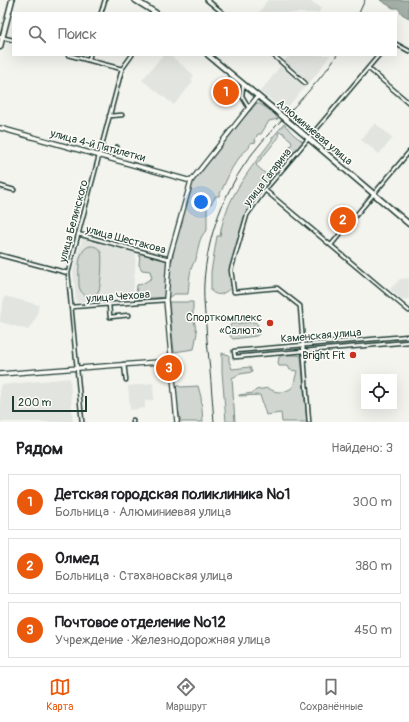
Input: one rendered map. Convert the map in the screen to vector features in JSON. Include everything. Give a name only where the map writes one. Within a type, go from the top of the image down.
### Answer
[{"type":"main road","points":[[0,47],[1,37],[12,0]]},
{"type":"main road","points":[[135,0],[154,12]]},
{"type":"main road","name":"Алюминиевая улица","points":[[209,56],[409,224]]},
{"type":"street","points":[[101,12],[105,0]]},
{"type":"street","points":[[207,0],[222,12]]},
{"type":"street","points":[[1,37],[12,40]]},
{"type":"street","points":[[397,45],[409,51]]},
{"type":"street","points":[[72,56],[122,69]]},
{"type":"street","points":[[89,60],[90,56]]},
{"type":"street","name":"улица Белинского","points":[[82,422],[68,273],[122,69],[131,56]]},
{"type":"street","points":[[273,56],[305,83]]},
{"type":"street","name":"улица Гагарина","points":[[309,422],[300,306],[277,288],[234,292],[231,270],[247,215],[265,190],[377,56]]},
{"type":"street","points":[[368,68],[409,103]]},
{"type":"street","points":[[243,84],[242,96],[249,108]]},
{"type":"street","points":[[177,422],[166,300],[169,259],[191,181],[258,96]]},
{"type":"street","points":[[109,116],[122,115]]},
{"type":"street","name":"улица 4-й Пятилетки","points":[[0,128],[191,181]]},
{"type":"street","points":[[110,158],[117,147]]},
{"type":"street","points":[[331,245],[409,152]]},
{"type":"street","points":[[0,186],[14,190]]},
{"type":"street","points":[[265,190],[409,310]]},
{"type":"street","name":"улица Шестакова","points":[[78,234],[169,259]]},
{"type":"street","points":[[0,255],[68,273]]},
{"type":"street","name":"улица Чехова","points":[[71,307],[166,300]]},
{"type":"street","points":[[109,304],[110,317],[129,315]]},
{"type":"street","name":"Каменская улица","points":[[409,336],[234,351],[235,357],[409,342]]},
{"type":"street","points":[[0,374],[172,361]]},
{"type":"street","points":[[124,364],[126,380]]},
{"type":"shaded area","points":[[267,0],[308,0],[322,8],[319,12],[260,12]]},
{"type":"shaded area","points":[[380,0],[409,0],[409,18],[402,14],[398,8],[393,8]]},
{"type":"shaded area","points":[[162,56],[171,56],[194,75],[191,80],[193,82],[174,105],[142,80]]},
{"type":"shaded area","points":[[288,56],[329,56],[317,74],[285,110],[260,92]]},
{"type":"shaded area","points":[[257,103],[269,110],[278,119],[269,121],[261,134],[258,134],[255,139],[256,142],[250,143],[250,146],[244,151],[232,168],[219,196],[216,196],[211,204],[207,204],[207,230],[202,236],[198,247],[196,260],[193,264],[189,279],[188,294],[175,294],[169,297],[136,299],[137,285],[142,284],[152,278],[150,271],[142,270],[139,265],[140,253],[172,261],[174,248],[193,181],[239,123]]},
{"type":"shaded area","points":[[375,123],[393,138],[379,154],[361,140]]},
{"type":"shaded area","points":[[284,124],[303,142],[292,155],[287,149],[292,144],[291,140],[284,135],[284,133],[279,132],[279,137],[256,165],[269,177],[286,159],[288,160],[255,200],[245,215],[231,264],[231,288],[221,294],[214,293],[211,291],[211,272],[217,236],[220,236],[227,209],[247,173]]},
{"type":"shaded area","points":[[82,239],[136,253],[133,298],[76,302],[73,272]]},
{"type":"shaded area","points":[[90,246],[99,249],[102,259],[99,290],[94,296],[88,296],[82,293],[79,286],[80,257],[82,252]]},
{"type":"shaded area","points":[[409,278],[409,299],[402,300],[390,289],[400,279]]},
{"type":"shaded area","points":[[5,296],[39,305],[36,318],[28,330],[0,322]]},
{"type":"shaded area","points":[[169,302],[193,302],[193,316],[197,333],[194,349],[174,352]]},
{"type":"shaded area","points":[[255,322],[258,325],[259,334],[256,336],[233,339],[230,336],[229,328],[231,324]]},
{"type":"shaded area","points":[[222,353],[229,355],[229,361],[232,369],[250,367],[252,372],[240,374],[232,378],[235,422],[226,422]]},
{"type":"shaded area","points":[[283,355],[301,356],[307,422],[282,422],[281,413],[266,415],[260,395],[239,396],[253,393],[256,390],[268,388],[281,392],[287,391],[293,387],[297,371],[290,370],[288,366],[279,366],[279,357]]},
{"type":"shaded area","points":[[70,378],[73,422],[0,422],[0,385]]},
{"type":"shaded area","points":[[153,383],[154,399],[145,401],[145,408],[130,410],[128,386]]},
{"type":"shaded area","points":[[176,385],[181,387],[198,386],[201,397],[203,422],[181,422],[178,409]]},
{"type":"railway","points":[[359,12],[365,0]]},
{"type":"railway","points":[[214,422],[204,290],[206,265],[213,231],[225,199],[242,168],[262,142],[306,94],[336,56]]},
{"type":"place","name":"Детская городская поликлиника №1","points":[[226,92]]},
{"type":"place","name":"Олмед","points":[[343,220]]},
{"type":"place","name":"Спорткомплекс «Салют»","points":[[270,323]]},
{"type":"place","name":"Bright Fit","points":[[353,355]]},
{"type":"place","name":"Почтовое отделение №12","points":[[169,368]]}]
